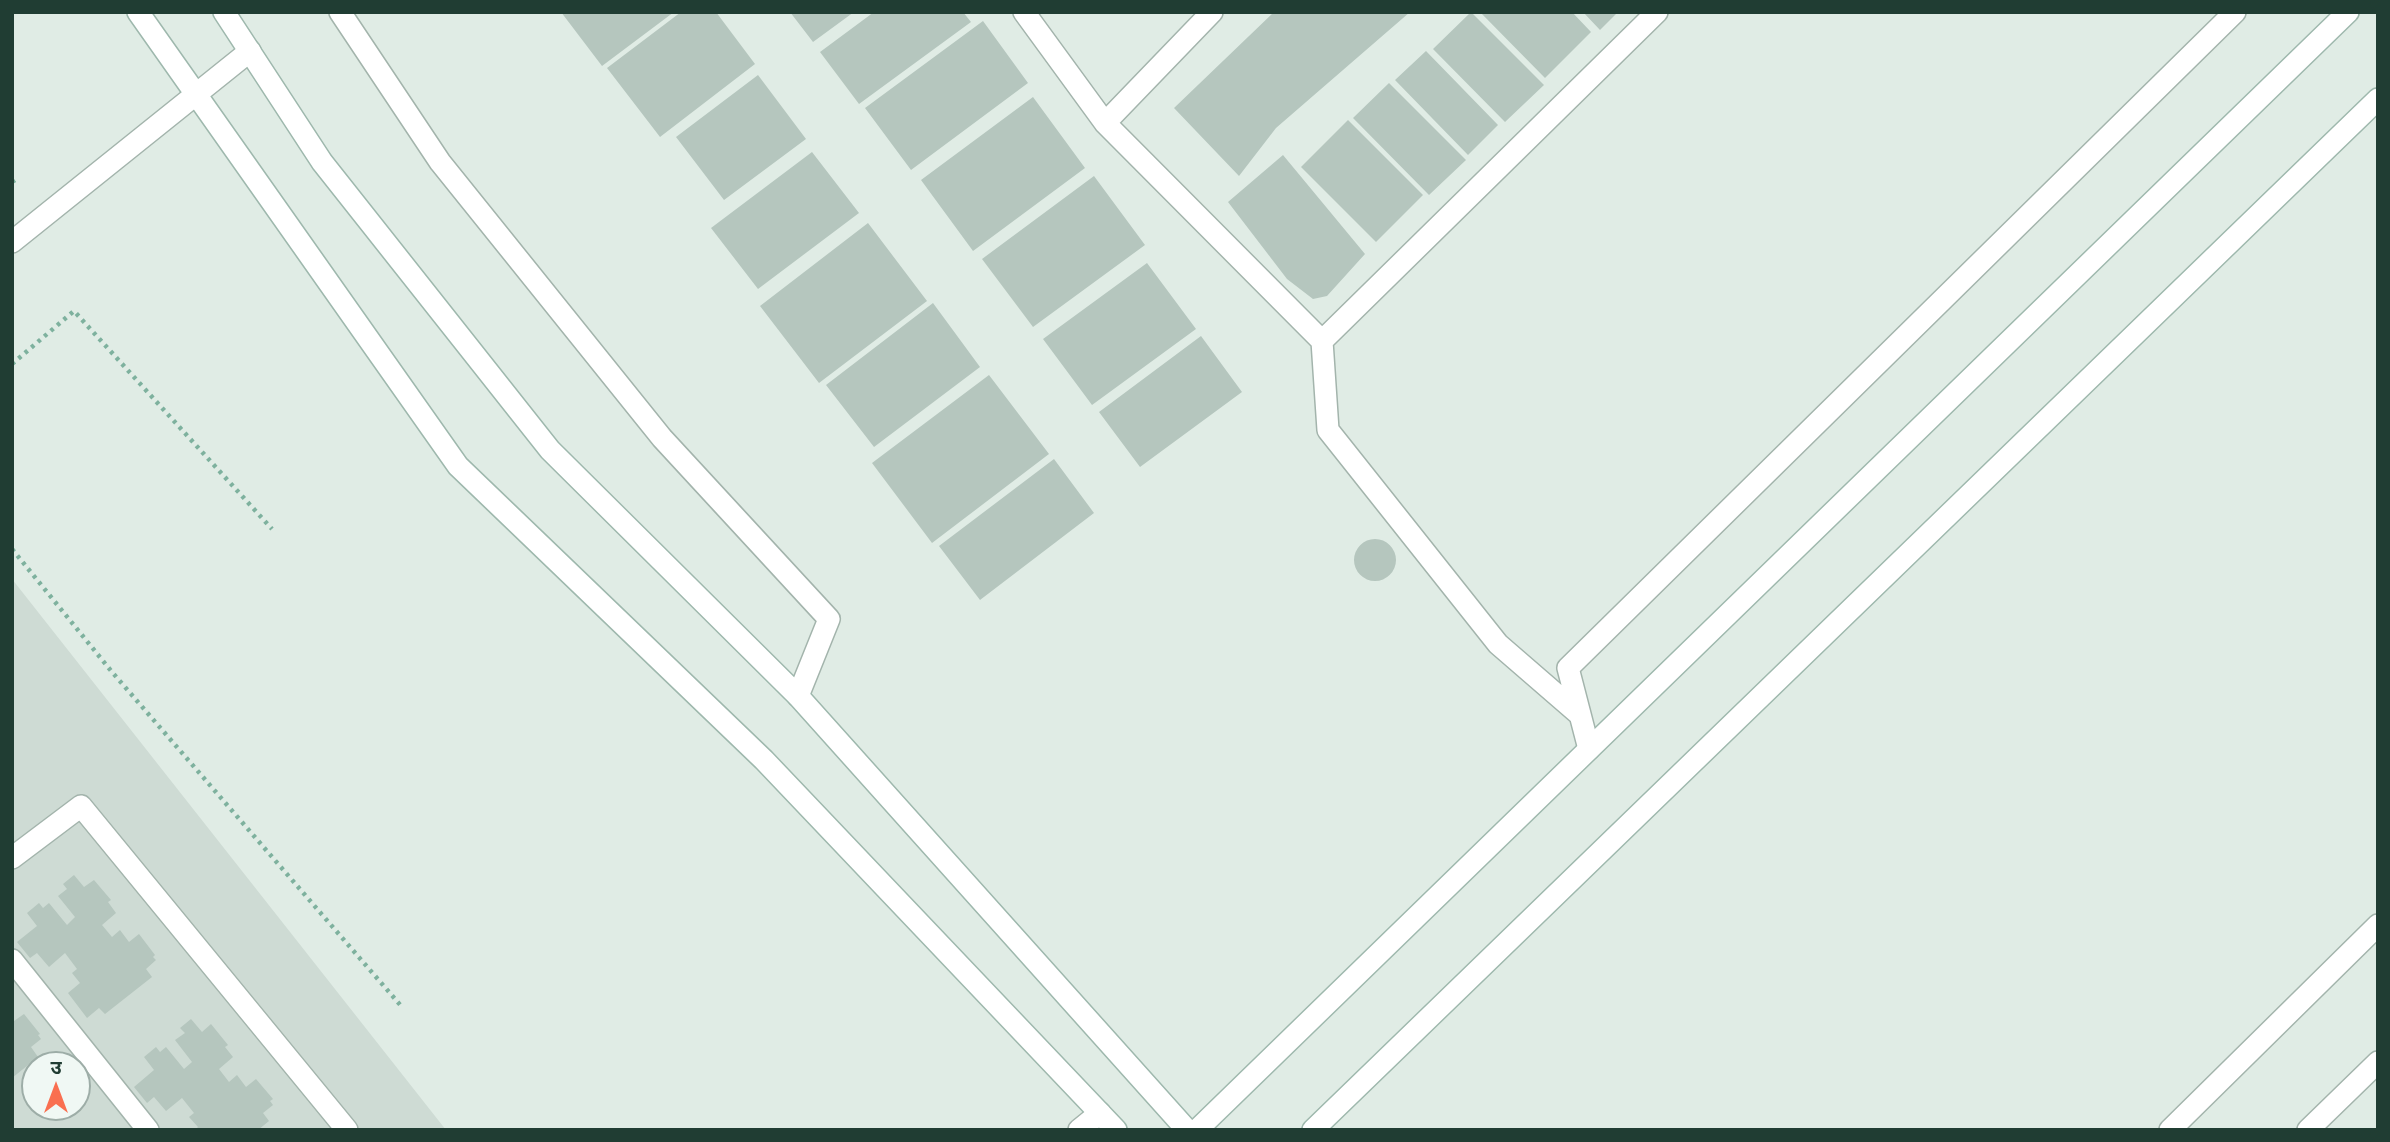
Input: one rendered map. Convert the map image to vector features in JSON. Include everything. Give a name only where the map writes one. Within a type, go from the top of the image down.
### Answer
[{"type":"street","points":[[138,12],[458,466],[764,760],[1116,1130]]},
{"type":"street","points":[[224,12],[322,162],[550,450],[798,696],[1187,1130]]},
{"type":"street","points":[[340,12],[440,162],[662,438],[829,619],[798,696]]},
{"type":"street","points":[[1024,12],[1105,123],[1322,341],[1328,430],[1498,644],[1580,715]]},
{"type":"street","points":[[1105,123],[1212,12]]},
{"type":"street","points":[[1322,341],[1657,12]]},
{"type":"street","points":[[1589,749],[1568,668],[2235,12]]},
{"type":"street","points":[[1197,1130],[2348,12]]},
{"type":"street","points":[[12,242],[250,51]]},
{"type":"street","points":[[1313,1130],[2378,99]]},
{"type":"street","points":[[12,858],[81,806],[347,1130]]},
{"type":"street","points":[[2170,1130],[2378,925]]},
{"type":"street","points":[[12,960],[148,1130]]},
{"type":"street","points":[[2308,1130],[2378,1062]]},
{"type":"street","points":[[1079,1130],[1100,1113]]},
{"type":"path","points":[[12,364],[74,311],[272,529]]},
{"type":"path","points":[[12,549],[112,672],[402,1007]]},
{"type":"shaded area","points":[[12,579],[446,1130],[12,1130]]},
{"type":"building","points":[[561,12],[674,12],[602,66]]},
{"type":"building","points":[[681,12],[716,12],[755,64],[660,137],[607,68]]},
{"type":"building","points":[[790,12],[854,12],[813,42]]},
{"type":"building","points":[[874,12],[963,12],[971,22],[859,104],[820,52]]},
{"type":"building","points":[[1274,12],[1410,12],[1276,128],[1239,176],[1174,108]]},
{"type":"building","points":[[1471,12],[1544,85],[1505,122],[1433,49]]},
{"type":"building","points":[[1480,12],[1572,12],[1591,32],[1545,78]]},
{"type":"building","points":[[1583,12],[1618,12],[1600,30]]},
{"type":"building","points":[[983,21],[1028,83],[911,170],[865,108]]},
{"type":"building","points":[[1426,51],[1498,125],[1468,155],[1395,80]]},
{"type":"building","points":[[758,75],[806,139],[724,200],[676,137]]},
{"type":"building","points":[[1389,83],[1466,160],[1429,195],[1353,118]]},
{"type":"building","points":[[1033,97],[1085,168],[973,251],[921,180]]},
{"type":"building","points":[[1348,120],[1423,195],[1376,242],[1301,167]]},
{"type":"building","points":[[812,152],[859,213],[758,289],[711,228]]},
{"type":"building","points":[[1283,155],[1365,254],[1327,296],[1313,299],[1287,279],[1228,202]]},
{"type":"building","points":[[1094,176],[1145,245],[1033,327],[982,259]]},
{"type":"building","points":[[868,223],[927,301],[819,383],[760,306]]},
{"type":"building","points":[[1147,263],[1196,329],[1092,405],[1043,339]]},
{"type":"building","points":[[933,303],[980,367],[874,447],[826,385]]},
{"type":"building","points":[[1201,336],[1242,392],[1140,467],[1099,412]]},
{"type":"building","points":[[989,375],[1049,454],[932,543],[872,463]]},
{"type":"building","points":[[1054,459],[1094,513],[980,600],[939,546]]},
{"type":"building","points":[[1375,539],[1390,545],[1396,560],[1390,575],[1375,581],[1360,575],[1354,560],[1360,545]]},
{"type":"building","points":[[74,875],[84,887],[94,880],[111,900],[108,902],[116,913],[102,925],[112,937],[120,930],[129,942],[139,934],[156,960],[146,969],[152,977],[105,1014],[99,1008],[87,1018],[68,993],[80,983],[72,973],[77,969],[65,953],[49,967],[37,953],[30,958],[17,942],[37,926],[27,913],[39,903],[43,908],[49,903],[67,925],[75,917],[58,896],[67,889],[63,884]]},
{"type":"building","points":[[24,1014],[41,1039],[31,1047],[34,1051],[21,1051],[21,1071],[12,1078],[12,1018],[14,1021]]},
{"type":"building","points":[[191,1019],[202,1032],[211,1024],[228,1045],[225,1047],[233,1057],[219,1069],[229,1082],[237,1075],[246,1087],[256,1079],[273,1099],[270,1101],[273,1105],[263,1113],[269,1121],[258,1130],[195,1130],[198,1127],[189,1117],[194,1113],[182,1098],[166,1111],[154,1097],[147,1103],[134,1087],[154,1070],[144,1057],[156,1047],[160,1052],[166,1047],[184,1069],[192,1062],[175,1040],[185,1033],[180,1028]]}]
